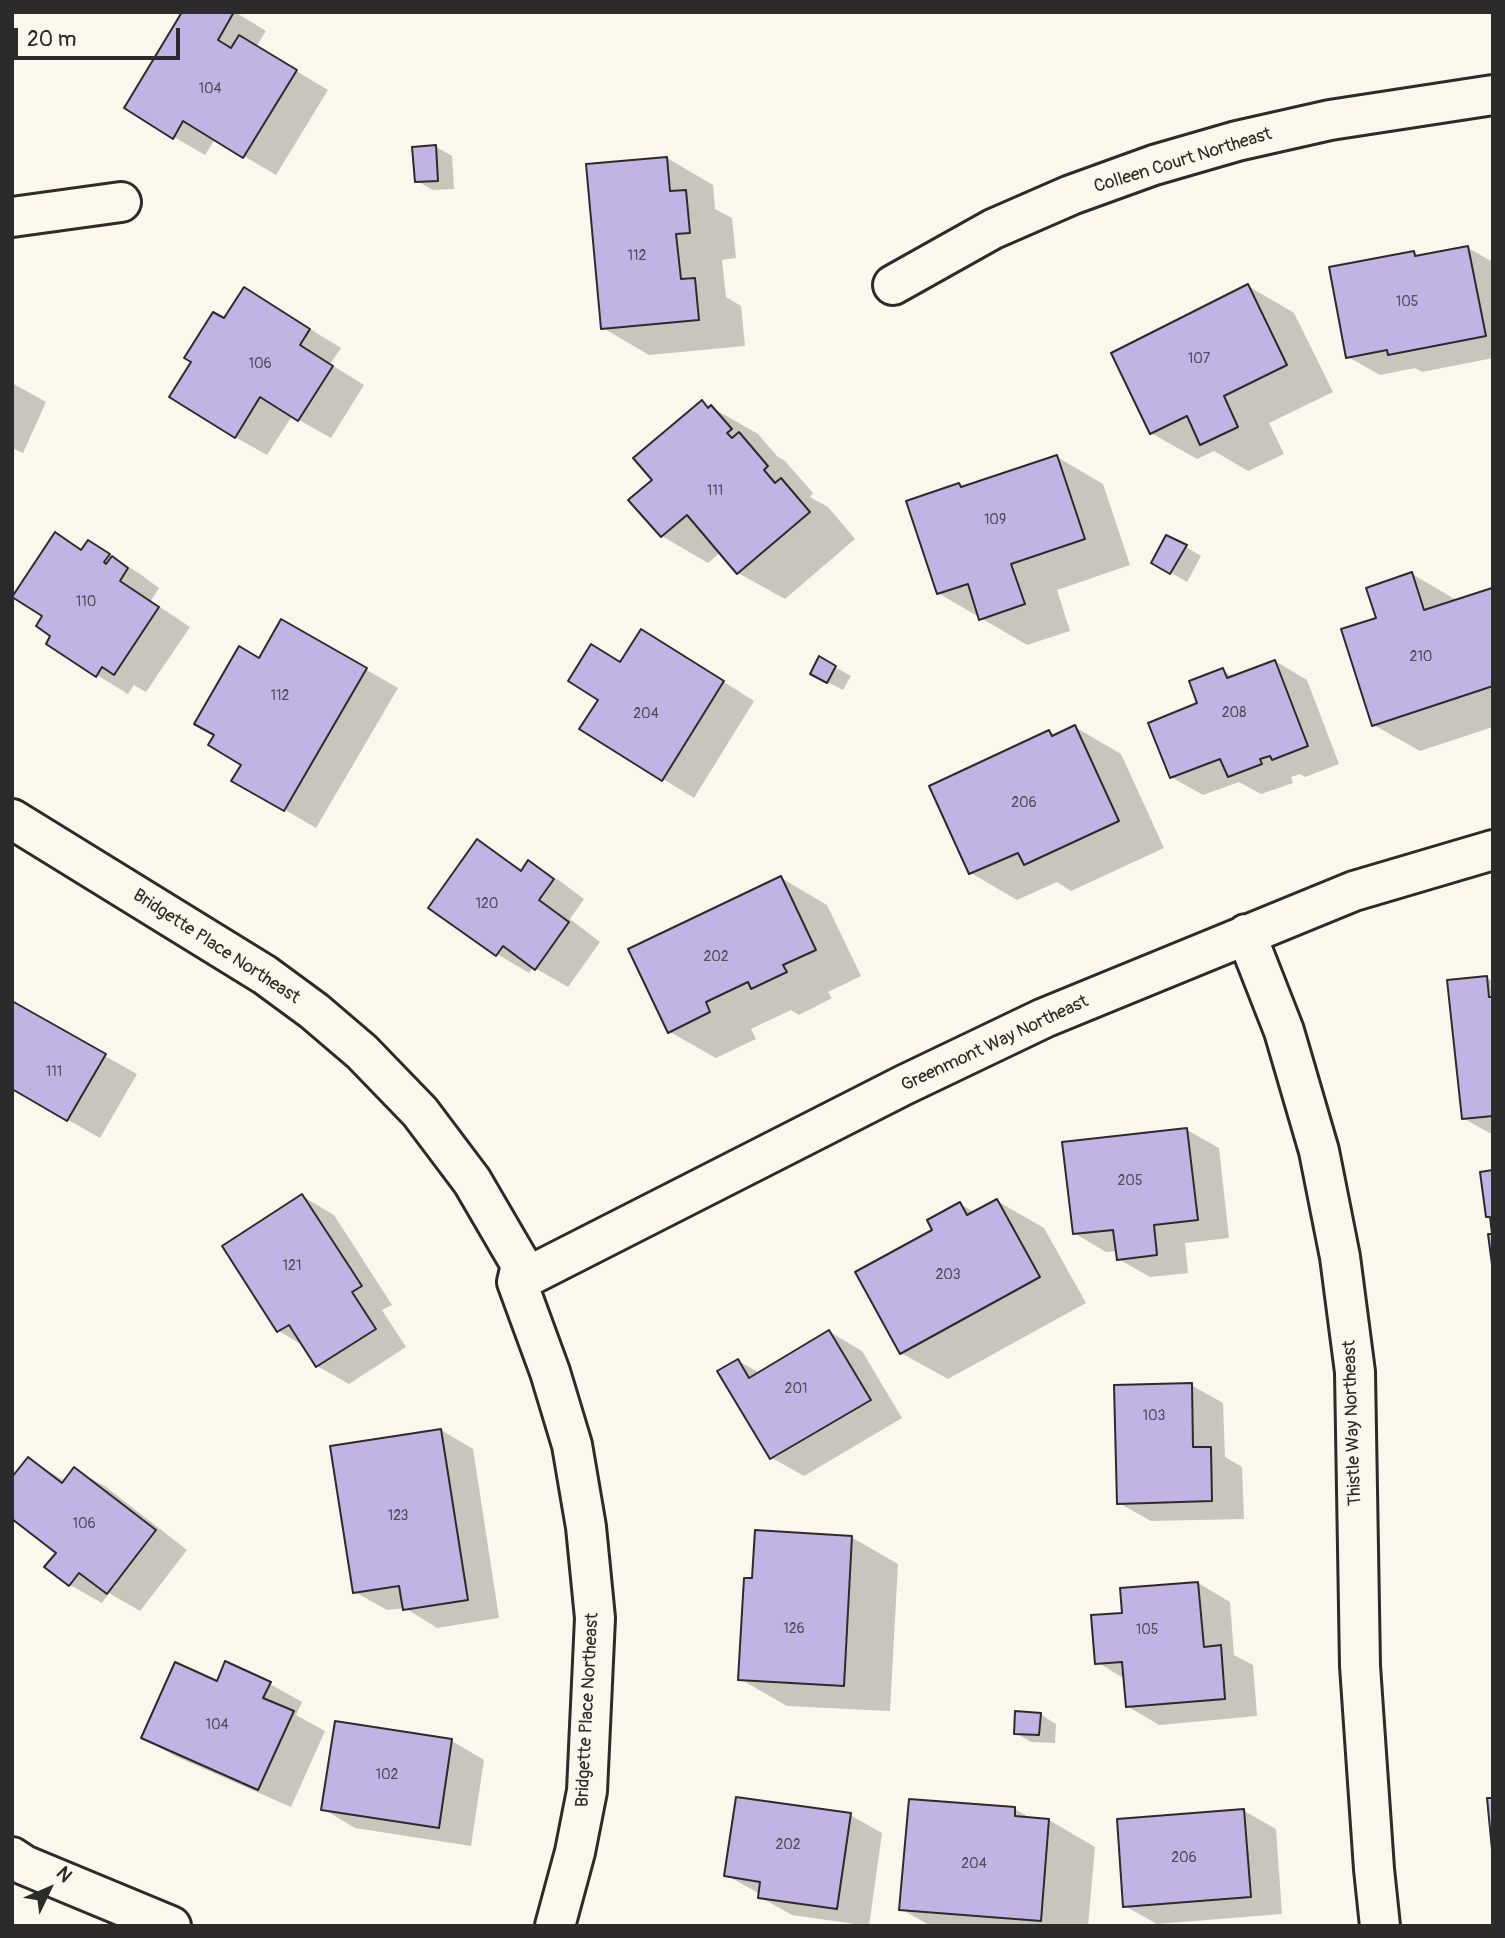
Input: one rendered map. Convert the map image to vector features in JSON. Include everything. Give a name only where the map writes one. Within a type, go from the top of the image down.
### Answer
[{"type":"street","name":"Colleen Court Northeast","points":[[893,285],[993,229],[1071,195],[1154,165],[1237,141],[1330,120],[1493,95]]},
{"type":"street","points":[[12,217],[121,202]]},
{"type":"street","name":"Bridgette Place Northeast","points":[[12,819],[265,975],[314,1011],[362,1052],[420,1112],[472,1181],[521,1265],[517,1282],[550,1372],[572,1446],[586,1527],[595,1619],[587,1791],[575,1852],[555,1926]]},
{"type":"street","name":"Greenmont Way Northeast","points":[[517,1282],[904,1085],[1044,1018],[1354,891],[1493,850]]},
{"type":"street","name":"Thistle Way Northeast","points":[[1246,934],[1284,1031],[1319,1152],[1340,1257],[1355,1372],[1360,1666],[1380,1926]]},
{"type":"street","points":[[12,1857],[24,1865],[171,1926]]},
{"type":"building","points":[[182,12],[234,12],[218,40],[231,48],[239,35],[297,70],[243,158],[183,121],[173,139],[124,108]]},
{"type":"building","points":[[436,145],[438,181],[415,182],[412,147]]},
{"type":"building","points":[[667,157],[670,191],[686,190],[690,233],[676,234],[681,279],[695,278],[699,320],[601,329],[586,164]]},
{"type":"building","points":[[1468,246],[1486,336],[1388,355],[1387,350],[1346,358],[1329,267],[1414,251],[1415,256]]},
{"type":"building","points":[[1248,284],[1287,365],[1224,396],[1238,427],[1200,445],[1187,416],[1150,434],[1111,353]]},
{"type":"building","points":[[244,287],[310,329],[300,345],[333,366],[298,421],[260,397],[235,438],[169,397],[191,362],[184,358],[213,312],[224,318]]},
{"type":"building","points":[[702,400],[708,408],[711,405],[732,429],[727,433],[732,438],[739,432],[768,466],[764,470],[775,483],[781,478],[810,512],[737,574],[687,515],[661,537],[628,500],[652,480],[633,458]]},
{"type":"building","points":[[1057,455],[1085,539],[1011,564],[1025,604],[979,620],[968,584],[937,594],[906,501],[959,483],[961,487]]},
{"type":"building","points":[[55,532],[81,550],[88,540],[110,554],[104,562],[106,564],[112,556],[128,568],[120,581],[159,607],[114,675],[102,667],[96,677],[46,644],[50,636],[36,626],[42,616],[12,597]]},
{"type":"building","points":[[1166,535],[1187,545],[1170,574],[1151,563]]},
{"type":"building","points":[[1412,572],[1424,610],[1492,588],[1493,686],[1372,726],[1341,629],[1376,618],[1366,588]]},
{"type":"building","points":[[281,619],[367,668],[284,811],[231,781],[241,765],[208,745],[214,735],[194,724],[239,646],[259,658]]},
{"type":"building","points":[[641,629],[724,681],[662,781],[579,729],[598,700],[568,681],[591,644],[620,662]]},
{"type":"building","points":[[819,656],[836,666],[827,683],[810,674]]},
{"type":"building","points":[[1275,660],[1308,746],[1272,760],[1270,756],[1260,759],[1262,764],[1228,777],[1220,759],[1170,778],[1148,723],[1197,703],[1189,681],[1223,668],[1227,678]]},
{"type":"building","points":[[1075,725],[1119,821],[1024,865],[1018,853],[969,874],[929,786],[1049,730],[1052,736]]},
{"type":"building","points":[[477,839],[521,871],[528,860],[554,879],[539,900],[569,922],[535,970],[503,946],[496,956],[428,908]]},
{"type":"building","points":[[781,876],[816,950],[783,965],[787,972],[751,989],[748,982],[706,1002],[710,1012],[668,1033],[628,949]]},
{"type":"building","points":[[1487,976],[1489,997],[1493,997],[1493,1116],[1462,1119],[1447,980]]},
{"type":"building","points":[[12,1001],[106,1054],[67,1121],[12,1089]]},
{"type":"building","points":[[1187,1128],[1198,1220],[1154,1225],[1157,1255],[1117,1260],[1113,1230],[1073,1234],[1062,1142]]},
{"type":"building","points":[[1493,1170],[1493,1272],[1488,1234],[1492,1234],[1490,1217],[1486,1217],[1480,1172]]},
{"type":"building","points":[[302,1194],[362,1286],[352,1292],[376,1329],[316,1367],[289,1325],[277,1332],[222,1246]]},
{"type":"building","points":[[997,1199],[1040,1277],[900,1354],[855,1272],[932,1230],[927,1220],[960,1202],[967,1215]]},
{"type":"building","points":[[829,1330],[871,1400],[770,1459],[717,1371],[738,1359],[749,1378]]},
{"type":"building","points":[[1192,1383],[1193,1447],[1211,1447],[1212,1501],[1117,1504],[1114,1385]]},
{"type":"building","points":[[441,1429],[468,1600],[403,1610],[399,1586],[353,1593],[330,1446]]},
{"type":"building","points":[[28,1457],[62,1483],[74,1467],[156,1530],[107,1594],[79,1573],[69,1586],[44,1567],[56,1553],[12,1519],[12,1477]]},
{"type":"building","points":[[755,1530],[852,1536],[844,1686],[738,1680],[744,1578],[752,1578]]},
{"type":"building","points":[[1198,1582],[1204,1647],[1221,1645],[1225,1699],[1126,1707],[1122,1662],[1095,1664],[1091,1615],[1122,1613],[1120,1588]]},
{"type":"building","points":[[225,1661],[271,1682],[263,1698],[294,1711],[258,1790],[141,1738],[175,1662],[217,1681]]},
{"type":"building","points":[[1015,1711],[1041,1713],[1039,1735],[1014,1734]]},
{"type":"building","points":[[335,1721],[452,1739],[439,1828],[321,1810]]},
{"type":"building","points":[[736,1797],[851,1813],[837,1909],[758,1898],[760,1882],[724,1876]]},
{"type":"building","points":[[1487,1798],[1493,1798],[1493,1860]]},
{"type":"building","points":[[909,1799],[1015,1807],[1015,1816],[1049,1819],[1041,1921],[899,1910]]},
{"type":"building","points":[[1244,1809],[1251,1897],[1123,1907],[1117,1819]]}]
